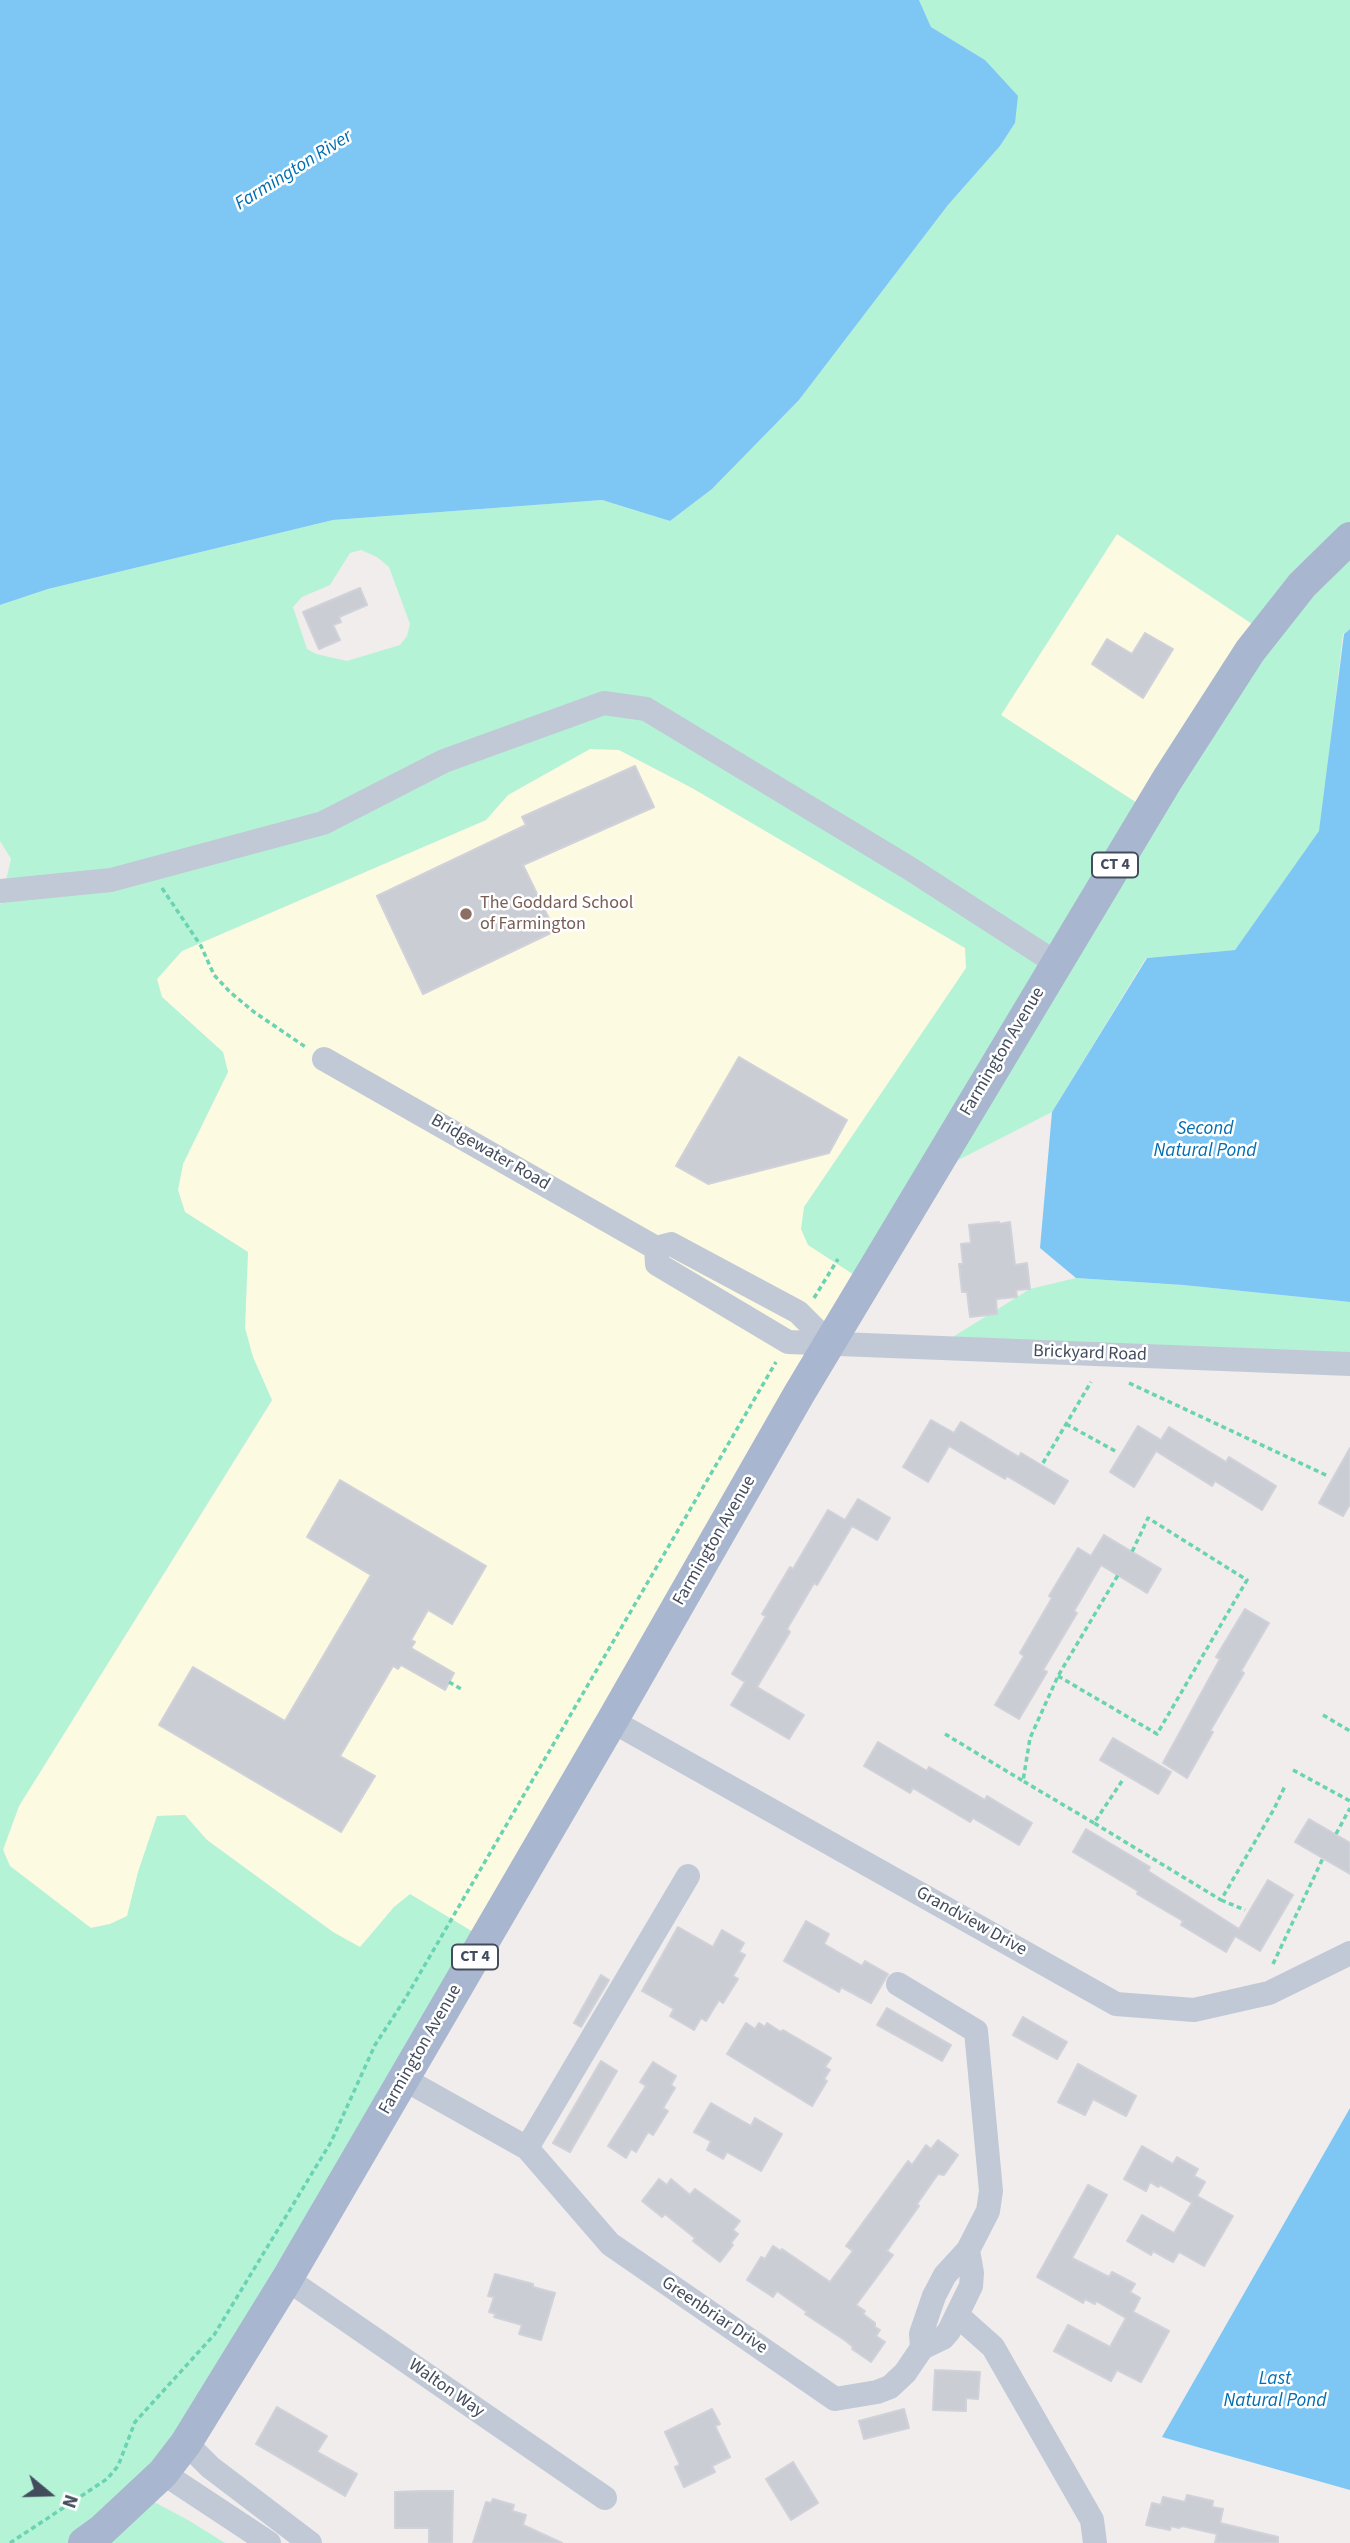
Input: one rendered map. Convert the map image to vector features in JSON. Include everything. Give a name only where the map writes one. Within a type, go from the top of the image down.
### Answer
[{"type":"main road","name":"Farmington Avenue","points":[[83,2543],[102,2530],[163,2473],[186,2443],[287,2279],[404,2079],[829,1343],[1167,780],[1250,651],[1302,585],[1350,538]]},
{"type":"street","points":[[0,891],[111,880],[323,823],[444,761],[604,703],[646,709],[909,868],[1056,963]]},
{"type":"street","name":"Bridgewater Road","points":[[324,1059],[656,1248],[671,1244],[798,1312],[829,1343]]},
{"type":"street","name":"Brickyard Road","points":[[829,1343],[1350,1364]]},
{"type":"street","name":"Grandview Drive","points":[[612,1721],[1116,2004],[1194,2010],[1269,1993],[1350,1953]]},
{"type":"street","points":[[527,2148],[688,1876]]},
{"type":"street","name":"Greenbriar Drive","points":[[898,1984],[976,2031],[991,2192],[988,2211],[968,2250],[945,2275],[934,2296],[921,2334],[922,2348]]},
{"type":"street","name":"Greenbriar Drive","points":[[404,2079],[527,2148],[610,2244],[835,2399],[877,2392],[890,2387],[905,2373],[922,2348],[943,2338],[971,2286],[968,2250]]},
{"type":"street","name":"Walton Way","points":[[287,2279],[605,2498]]},
{"type":"street","points":[[957,2315],[993,2347],[1092,2521],[1095,2543]]},
{"type":"street","points":[[186,2443],[210,2467],[310,2543]]},
{"type":"street","points":[[163,2473],[269,2543]]},
{"type":"path","points":[[148,870],[201,946],[214,975],[254,1012],[324,1059]]},
{"type":"path","points":[[812,1301],[838,1259]]},
{"type":"path","points":[[10,2543],[107,2479],[118,2466],[135,2422],[214,2335],[331,2142],[375,2045],[412,1987],[778,1359]]},
{"type":"path","points":[[1043,1464],[1091,1382]]},
{"type":"path","points":[[1129,1383],[1328,1476]]},
{"type":"path","points":[[1066,1424],[1117,1452]]},
{"type":"path","points":[[1058,1676],[1157,1734],[1247,1580],[1148,1518],[1132,1552]]},
{"type":"path","points":[[1023,1782],[1030,1738],[1058,1676],[1118,1575]]},
{"type":"path","points":[[449,1682],[464,1690]]},
{"type":"path","points":[[1323,1716],[1350,1731]]},
{"type":"path","points":[[945,1734],[1221,1900],[1245,1910]]},
{"type":"path","points":[[1293,1770],[1350,1801]]},
{"type":"path","points":[[1094,1823],[1122,1781]]},
{"type":"path","points":[[1221,1900],[1285,1786]]},
{"type":"path","points":[[1336,1834],[1350,1808]]},
{"type":"path","points":[[1259,1995],[1323,1858]]},
{"type":"shaded area","points":[[1117,534],[1265,632],[1148,811],[1001,715]]},
{"type":"shaded area","points":[[590,749],[619,750],[692,788],[965,948],[967,967],[865,1282],[485,1939],[394,1907],[360,1948],[333,1932],[207,1840],[185,1815],[157,1816],[138,1872],[128,1916],[110,1924],[90,1928],[10,1866],[3,1849],[19,1806],[272,1401],[253,1357],[245,1328],[248,1252],[185,1212],[178,1190],[183,1164],[228,1072],[223,1052],[162,997],[157,979],[182,951],[486,820],[508,795]]},
{"type":"green space","points":[[919,0],[1350,0],[1350,629],[1343,634],[1320,831],[1235,950],[1146,958],[1052,1112],[929,1175],[865,1282],[808,1245],[801,1229],[804,1207],[966,968],[965,948],[692,788],[619,750],[590,749],[508,795],[486,820],[182,951],[157,979],[162,997],[223,1052],[228,1072],[183,1164],[178,1190],[185,1212],[248,1252],[245,1328],[253,1357],[272,1400],[19,1806],[3,1850],[10,1866],[91,1928],[110,1924],[127,1916],[138,1872],[157,1816],[185,1815],[207,1840],[333,1932],[360,1947],[394,1907],[410,1894],[485,1939],[141,2495],[225,2543],[0,2543],[0,906],[11,859],[0,841],[0,605],[48,589],[333,520],[602,500],[670,521],[712,489],[799,400],[948,205],[1000,146],[1015,123],[985,60],[931,27]],"holes":[[[1117,534],[1264,632],[1148,810],[1001,715]],[[361,550],[377,557],[389,567],[410,624],[407,636],[400,645],[347,661],[316,654],[307,649],[293,607],[302,597],[330,585],[350,553]]]},
{"type":"green space","points":[[1076,1278],[1183,1285],[1350,1302],[1350,1364],[935,1348],[1030,1289]]},
{"type":"water","name":"Farmington River","points":[[0,0],[919,0],[931,27],[985,60],[1018,96],[1015,123],[1000,146],[948,205],[799,400],[712,489],[670,521],[602,500],[333,520],[48,589],[0,605]]},
{"type":"water","name":"Second Natural Pond","points":[[1350,629],[1350,1302],[1183,1285],[1076,1278],[1040,1248],[1052,1112],[1147,958],[1235,950],[1319,831],[1344,634]]},
{"type":"water","name":"Last Natural Pond","points":[[1350,2108],[1350,2490],[1162,2437]]},
{"type":"building","points":[[360,588],[367,605],[339,617],[341,622],[333,625],[340,640],[319,649],[303,612]]},
{"type":"building","points":[[1145,633],[1173,649],[1143,698],[1092,664],[1107,639],[1132,654]]},
{"type":"building","name":"The Goddard School of Farmington","points":[[635,766],[654,807],[523,865],[555,931],[423,994],[377,896],[526,825],[522,817]]},
{"type":"building","points":[[739,1057],[847,1120],[829,1153],[708,1184],[676,1166]]},
{"type":"building","points":[[1010,1222],[1015,1265],[1027,1263],[1030,1289],[1016,1290],[1017,1297],[996,1299],[997,1314],[970,1317],[967,1292],[962,1292],[959,1264],[963,1264],[961,1244],[971,1243],[969,1225]]},
{"type":"building","points":[[931,1420],[954,1433],[961,1422],[1019,1457],[1021,1453],[1068,1481],[1054,1504],[949,1446],[928,1482],[903,1467]]},
{"type":"building","points":[[1138,1426],[1161,1440],[1169,1427],[1226,1462],[1229,1457],[1276,1486],[1262,1510],[1215,1481],[1212,1486],[1156,1451],[1134,1487],[1110,1472]]},
{"type":"building","points":[[1350,1448],[1350,1504],[1343,1516],[1319,1503]]},
{"type":"building","points":[[340,1480],[486,1566],[452,1624],[428,1610],[411,1640],[415,1642],[411,1648],[454,1673],[445,1690],[401,1665],[398,1669],[393,1666],[340,1756],[375,1776],[341,1832],[159,1725],[193,1667],[285,1721],[371,1575],[307,1537]]},
{"type":"building","points":[[858,1499],[890,1518],[877,1540],[852,1526],[817,1585],[814,1583],[787,1629],[790,1632],[757,1687],[804,1715],[789,1739],[731,1705],[745,1682],[732,1674],[766,1616],[762,1614],[828,1510],[845,1520]]},
{"type":"building","points":[[1104,1535],[1161,1569],[1147,1593],[1101,1565],[1074,1611],[1077,1613],[1043,1670],[1047,1672],[1019,1719],[995,1705],[1024,1656],[1020,1653],[1052,1598],[1049,1596],[1078,1548],[1091,1556]]},
{"type":"building","points":[[1245,1609],[1269,1623],[1241,1671],[1244,1673],[1210,1731],[1213,1732],[1187,1778],[1163,1763],[1220,1659],[1216,1657]]},
{"type":"building","points":[[1113,1738],[1171,1772],[1158,1794],[1100,1760]]},
{"type":"building","points":[[878,1742],[927,1771],[929,1767],[985,1800],[987,1796],[1032,1823],[1019,1845],[973,1818],[970,1822],[913,1788],[910,1793],[864,1766]]},
{"type":"building","points":[[1309,1819],[1350,1843],[1350,1874],[1295,1842]]},
{"type":"building","points":[[1086,1829],[1150,1867],[1148,1871],[1239,1929],[1268,1880],[1293,1895],[1260,1951],[1235,1936],[1226,1952],[1181,1925],[1183,1921],[1137,1894],[1138,1891],[1073,1852]]},
{"type":"building","points":[[806,1921],[829,1934],[824,1944],[862,1966],[865,1961],[888,1974],[871,2003],[841,1987],[839,1992],[784,1961]]},
{"type":"building","points":[[678,1927],[713,1947],[722,1930],[744,1943],[739,1952],[745,1955],[733,1976],[738,1979],[723,2003],[719,2000],[706,2021],[701,2018],[694,2030],[670,2016],[674,2009],[642,1991]]},
{"type":"building","points":[[601,1975],[609,1980],[581,2027],[574,2023]]},
{"type":"building","points":[[887,2008],[951,2045],[942,2061],[877,2025]]},
{"type":"building","points":[[1023,2017],[1067,2042],[1057,2059],[1013,2035]]},
{"type":"building","points":[[746,2023],[755,2029],[759,2023],[765,2027],[767,2023],[831,2058],[825,2067],[830,2070],[824,2079],[827,2081],[812,2106],[727,2054]]},
{"type":"building","points":[[601,2061],[617,2071],[570,2152],[553,2143]]},
{"type":"building","points":[[653,2062],[676,2076],[671,2085],[675,2088],[663,2108],[668,2111],[653,2135],[648,2132],[636,2152],[631,2149],[626,2158],[608,2146],[646,2086],[640,2082]]},
{"type":"building","points":[[1078,2064],[1136,2096],[1126,2116],[1093,2099],[1085,2115],[1058,2102]]},
{"type":"building","points":[[711,2103],[751,2126],[755,2118],[782,2134],[761,2171],[727,2152],[723,2159],[707,2150],[711,2141],[694,2132]]},
{"type":"building","points":[[938,2140],[958,2155],[944,2175],[938,2174],[917,2204],[919,2206],[887,2251],[893,2255],[856,2305],[875,2323],[875,2327],[880,2330],[876,2336],[885,2342],[871,2362],[777,2291],[773,2297],[747,2280],[761,2257],[765,2259],[773,2246],[781,2251],[782,2249],[830,2282],[853,2251],[846,2246],[908,2161],[912,2165],[926,2145],[931,2149]]},
{"type":"building","points":[[1142,2146],[1173,2164],[1177,2157],[1198,2169],[1194,2176],[1205,2182],[1197,2196],[1233,2216],[1204,2266],[1179,2252],[1173,2262],[1153,2251],[1151,2255],[1127,2241],[1142,2215],[1174,2233],[1192,2203],[1160,2185],[1158,2187],[1150,2182],[1146,2191],[1124,2179]]},
{"type":"building","points":[[659,2179],[667,2185],[671,2179],[690,2195],[695,2189],[740,2221],[733,2230],[738,2234],[731,2243],[733,2245],[720,2262],[665,2214],[662,2217],[642,2201]]},
{"type":"building","points":[[1088,2185],[1107,2195],[1072,2258],[1109,2277],[1112,2272],[1135,2284],[1130,2292],[1140,2298],[1133,2312],[1169,2331],[1141,2382],[1117,2370],[1111,2381],[1054,2351],[1068,2325],[1110,2347],[1126,2318],[1096,2301],[1095,2304],[1085,2299],[1083,2303],[1037,2277]]},
{"type":"building","points":[[495,2274],[555,2293],[541,2340],[519,2334],[522,2325],[494,2317],[496,2314],[489,2312],[494,2297],[488,2296]]},
{"type":"building","points":[[935,2370],[980,2372],[978,2399],[966,2398],[966,2411],[933,2410]]},
{"type":"building","points":[[277,2407],[327,2436],[317,2452],[357,2474],[345,2496],[256,2444]]},
{"type":"building","points":[[712,2409],[720,2424],[715,2426],[730,2457],[712,2466],[715,2472],[684,2487],[675,2467],[680,2465],[665,2432]]},
{"type":"building","points":[[904,2409],[909,2428],[864,2439],[859,2421]]},
{"type":"building","points":[[793,2462],[818,2503],[791,2520],[766,2479]]},
{"type":"building","points":[[453,2491],[452,2543],[429,2543],[429,2528],[395,2528],[395,2492]]},
{"type":"building","points":[[1187,2495],[1213,2501],[1212,2507],[1223,2509],[1220,2523],[1278,2537],[1278,2543],[1215,2543],[1217,2534],[1182,2526],[1171,2526],[1170,2530],[1146,2525],[1152,2503],[1161,2505],[1163,2497],[1185,2502]]},
{"type":"building","points":[[493,2499],[514,2505],[512,2511],[526,2515],[523,2525],[562,2543],[473,2543],[486,2502],[491,2503]]},
{"type":"place","name":"The Goddard School of Farmington","points":[[466,914]]}]
